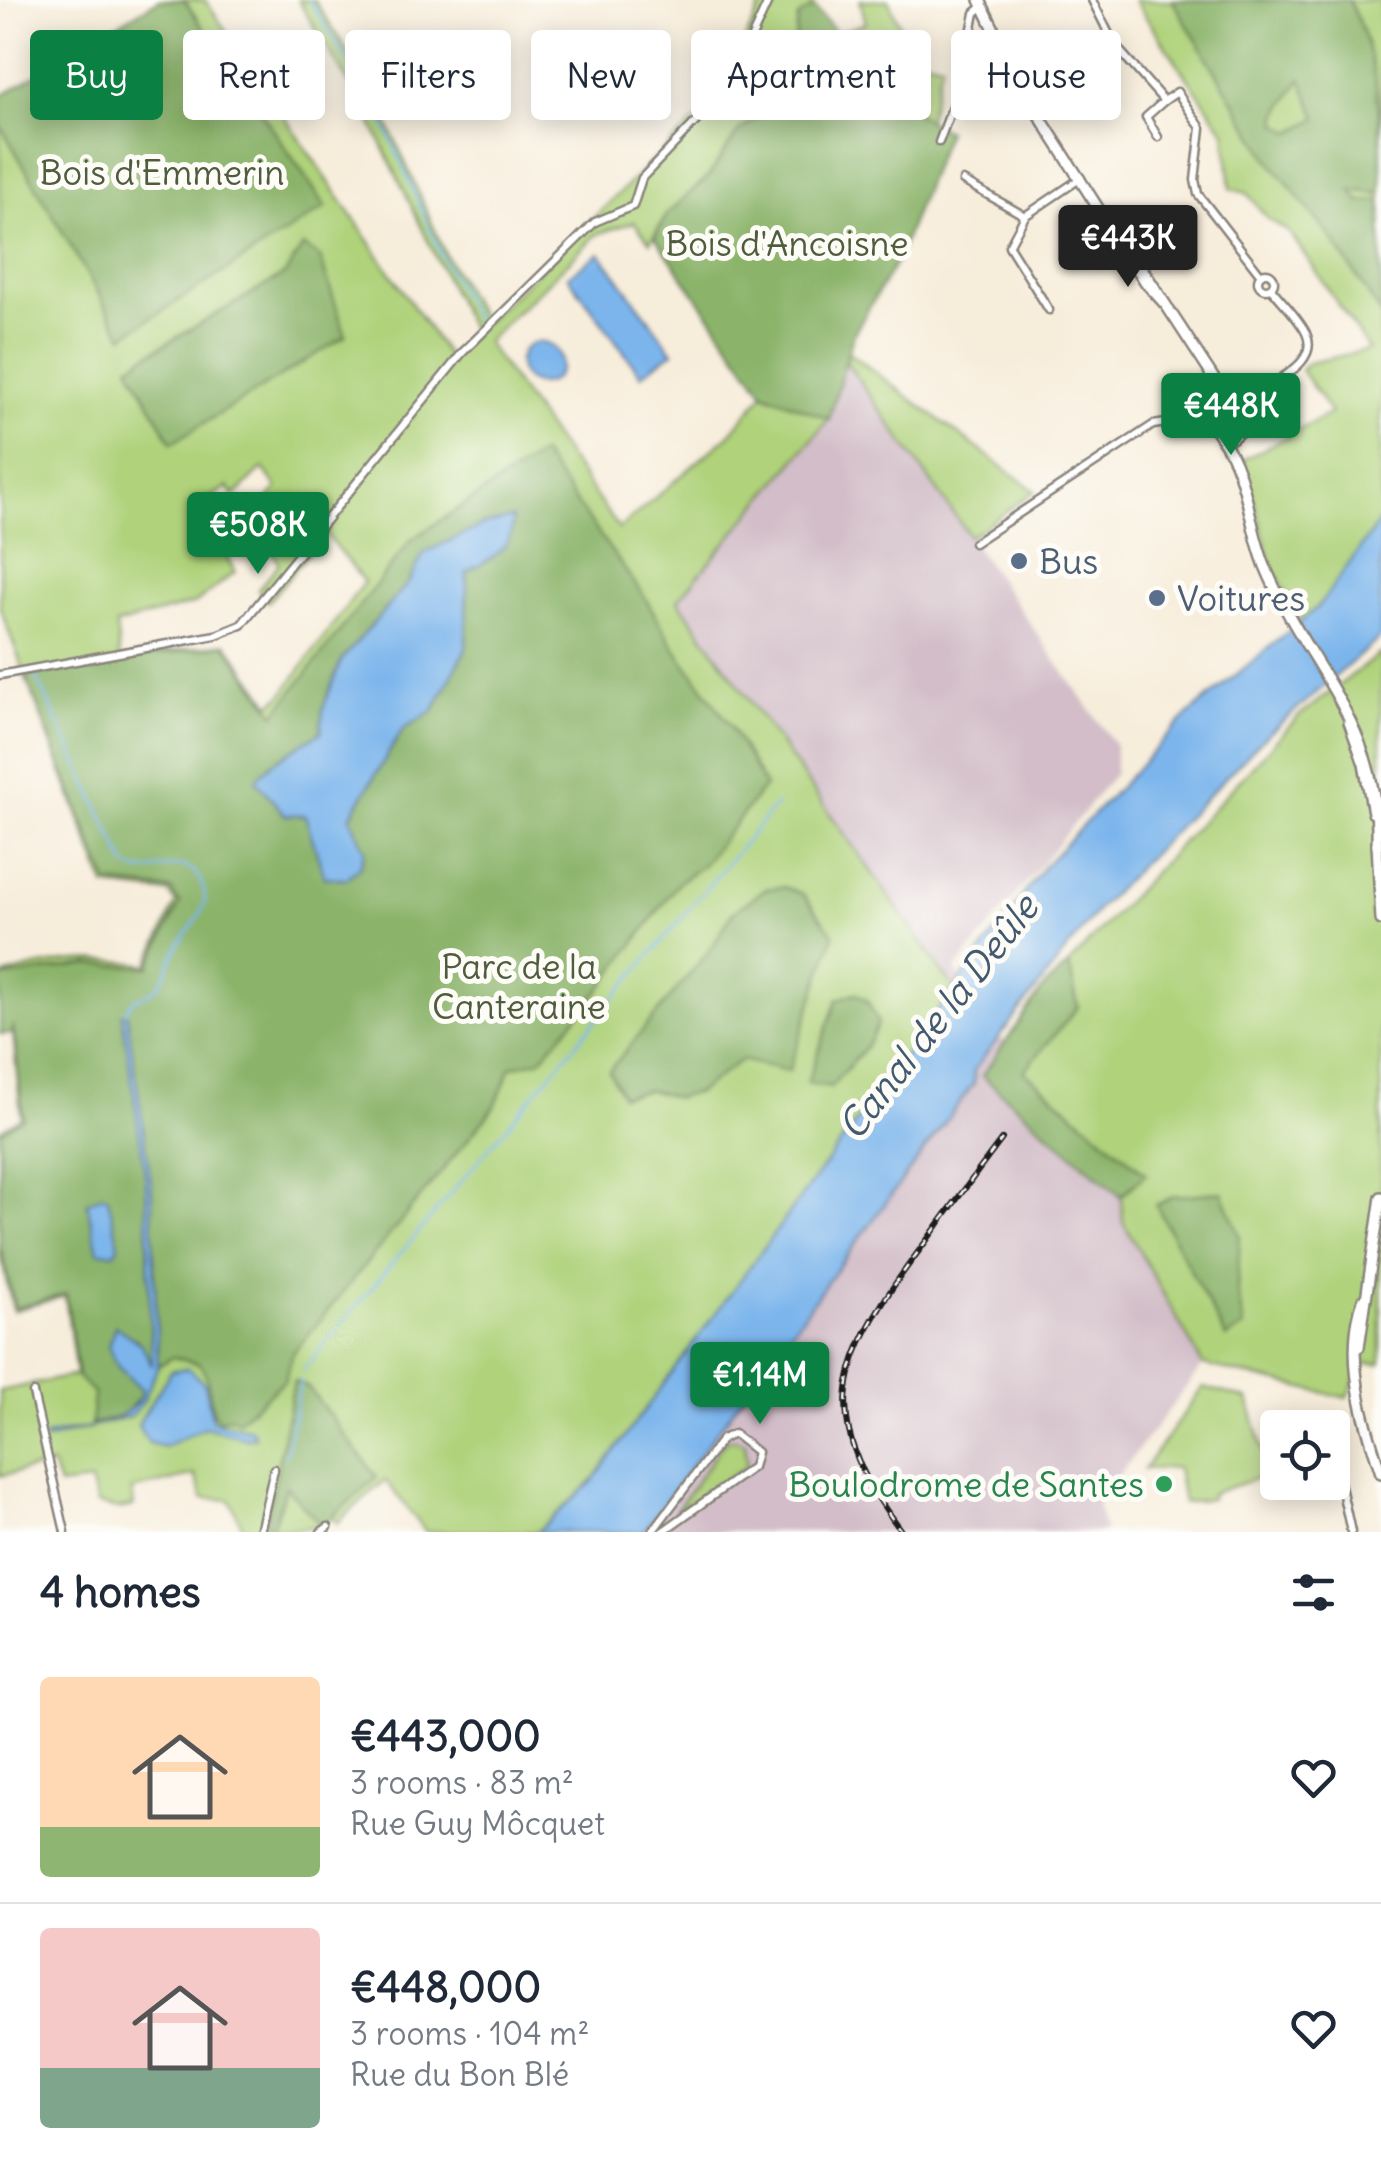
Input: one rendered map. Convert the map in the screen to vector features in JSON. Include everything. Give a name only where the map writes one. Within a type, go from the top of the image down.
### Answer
[{"type":"street","points":[[0,675],[237,628],[448,368],[595,222],[634,206],[645,174],[729,87],[769,0]]},
{"type":"street","points":[[1092,0],[1107,30]]},
{"type":"street","points":[[981,3],[994,30]]},
{"type":"street","points":[[939,142],[964,73],[981,3]]},
{"type":"street","points":[[1121,49],[1164,101]]},
{"type":"street","points":[[1158,137],[1146,117],[1177,92],[1201,128],[1195,180],[1198,194],[1261,275],[1272,276],[1271,288],[1306,332],[1308,350],[1298,366],[1244,402],[1238,415]]},
{"type":"street","points":[[1043,120],[1130,251],[1147,270],[1164,303],[1238,415],[1242,424],[1236,461]]},
{"type":"street","points":[[1049,310],[1009,249],[1025,216],[1082,178]]},
{"type":"street","points":[[962,181],[1025,216]]},
{"type":"street","points":[[1210,373],[1208,404],[1213,426],[1236,461],[1261,555],[1286,608],[1357,725],[1373,771],[1381,920]]},
{"type":"street","points":[[1186,420],[1218,396],[1244,402]]},
{"type":"street","points":[[974,543],[1153,425],[1186,420],[1213,426]]},
{"type":"street","points":[[1220,436],[1228,439],[1238,435]]},
{"type":"street","points":[[1381,1197],[1356,1362],[1381,1473]]},
{"type":"street","points":[[33,1393],[65,1532]]},
{"type":"street","points":[[652,1532],[722,1439],[734,1434],[749,1442],[756,1452],[753,1466],[662,1532]]},
{"type":"street","points":[[260,1532],[274,1469]]},
{"type":"street","points":[[1344,1500],[1351,1532]]},
{"type":"shaded area","points":[[846,362],[1115,745],[1115,773],[955,970],[1024,1071],[1146,1174],[1123,1222],[1203,1365],[1097,1504],[1105,1532],[578,1532],[952,986],[678,600],[829,419]]},
{"type":"green space","name":"Bois d'Emmerin","points":[[158,0],[184,0],[205,30],[183,30],[183,120],[266,120],[326,207],[123,336],[0,125],[0,97],[30,79],[30,120],[163,120],[163,30],[109,30]]},
{"type":"green space","name":"Parc de la Canteraine","points":[[184,0],[205,0],[225,30],[205,30]]},
{"type":"green space","name":"Parc de la Canteraine","points":[[298,0],[314,0],[345,48],[345,77],[325,44],[325,30],[316,30]]},
{"type":"green space","name":"Parc de la Canteraine","points":[[764,0],[808,0],[814,7],[798,18],[797,30],[750,30]]},
{"type":"green space","points":[[860,0],[888,0],[902,30],[845,30],[866,23]]},
{"type":"green space","points":[[1134,0],[1381,0],[1381,519],[1325,599],[1303,622],[1272,567],[1243,460],[1331,413],[1301,370],[1308,363],[1369,350],[1290,233],[1268,219],[1247,193],[1231,189],[1225,132]]},
{"type":"green space","points":[[1172,0],[1348,0],[1367,45],[1377,93],[1381,194],[1351,190],[1360,202],[1381,200],[1381,314],[1333,240],[1271,163]],"holes":[[[1301,79],[1317,118],[1292,132],[1278,124],[1278,115]]]},
{"type":"green space","name":"Bois d'Ancoisne","points":[[814,7],[834,30],[797,30],[798,17]]},
{"type":"green space","points":[[931,61],[942,63],[931,107]]},
{"type":"green space","name":"Parc de la Canteraine","points":[[266,120],[287,120],[448,357],[472,333],[370,120],[386,120],[447,258],[484,323],[696,120],[754,120],[738,132],[709,176],[668,213],[650,242],[634,222],[597,234],[486,342],[619,529],[730,434],[764,393],[829,419],[678,600],[954,988],[828,1165],[591,1483],[537,1532],[426,1532],[385,1480],[337,1523],[332,1517],[302,1529],[269,1526],[263,1532],[245,1532],[230,1500],[203,1498],[195,1475],[132,1490],[134,1506],[117,1509],[97,1504],[90,1482],[59,1486],[52,1465],[0,1476],[0,1391],[76,1375],[65,1296],[13,1311],[0,1253],[0,1130],[21,1117],[13,1034],[1,977],[74,961],[148,965],[176,903],[169,893],[105,886],[0,608],[0,125],[123,335],[326,207]],"holes":[[[285,274],[172,442],[130,365]],[[263,468],[277,488],[253,519],[279,563],[258,590],[268,602],[325,533],[364,582],[282,695],[271,704],[226,643],[120,659],[116,625],[196,603],[235,572],[198,505],[228,487],[234,495]]]},
{"type":"green space","name":"Bois d'Ancoisne","points":[[754,120],[928,120],[947,131],[897,260],[853,335],[829,419],[764,393],[655,237],[668,213],[709,176],[738,132]]},
{"type":"green space","points":[[303,246],[320,257],[346,336],[172,443],[129,366],[285,274]]},
{"type":"green space","points":[[848,352],[1035,491],[970,537],[846,362]]},
{"type":"green space","points":[[541,454],[644,596],[676,650],[730,725],[765,786],[701,867],[680,881],[599,991],[540,1060],[511,1067],[495,1106],[293,1353],[285,1380],[238,1421],[231,1417],[218,1420],[200,1364],[173,1357],[158,1366],[151,1182],[123,1014],[146,1181],[152,1367],[137,1340],[120,1332],[113,1359],[143,1392],[125,1415],[91,1425],[94,1394],[78,1377],[66,1294],[15,1308],[0,1245],[0,1132],[23,1117],[13,1025],[13,1034],[0,1034],[0,978],[88,964],[149,967],[180,903],[171,890],[108,883],[25,676],[225,644],[275,714],[411,540]],"holes":[[[483,525],[467,571],[466,649],[433,711],[403,729],[350,817],[324,877],[305,814],[271,764],[321,732],[323,708],[341,661],[409,582],[424,553]]]},
{"type":"green space","points":[[1381,653],[1381,1364],[1364,1364],[1347,1398],[1203,1365],[1123,1222],[1121,1196],[1145,1174],[1024,1071],[1078,1007],[1069,964],[1299,716]]},
{"type":"green space","points":[[784,887],[803,894],[834,935],[789,1071],[741,1060],[698,1092],[676,1098],[649,1090],[622,1096],[609,1071],[712,947],[733,912],[765,889]]},
{"type":"green space","points":[[1069,964],[1078,1007],[1024,1071],[1146,1174],[1121,1196],[982,1076],[1044,987]]},
{"type":"green space","points":[[855,993],[867,1000],[878,1022],[874,1032],[831,1087],[807,1083],[837,1000]]},
{"type":"green space","points":[[1222,1192],[1240,1236],[1237,1290],[1244,1327],[1226,1338],[1156,1205],[1173,1196]]},
{"type":"green space","points":[[294,1381],[308,1387],[377,1477],[322,1526],[286,1487],[272,1527],[265,1531]]},
{"type":"green space","points":[[1203,1387],[1248,1399],[1260,1440],[1260,1477],[1210,1494],[1211,1499],[1183,1503],[1177,1468],[1144,1469]]},
{"type":"green space","points":[[732,1439],[745,1443],[747,1466],[675,1512],[723,1443]]},
{"type":"water","points":[[600,253],[673,352],[641,375],[568,276]]},
{"type":"water","points":[[540,342],[555,348],[561,363],[555,378],[540,384],[525,378],[519,363],[525,348]]},
{"type":"water","points":[[512,518],[505,545],[467,572],[466,649],[433,711],[403,729],[350,817],[365,851],[360,867],[346,879],[324,877],[305,815],[285,815],[256,780],[271,764],[321,732],[323,708],[341,661],[409,582],[424,553],[483,525]]},
{"type":"water","name":"Canal de la Deûle","points":[[1381,519],[1381,637],[1265,737],[1099,908],[974,1070],[974,1083],[643,1532],[537,1532],[591,1483],[1045,865],[1189,714],[1319,606]]},
{"type":"water","points":[[122,1014],[127,1014],[151,1182],[158,1366],[143,1402],[131,1416],[46,1440],[45,1436],[115,1419],[136,1403],[143,1391],[118,1367],[108,1346],[115,1326],[142,1345],[152,1366],[146,1181]]},
{"type":"water","points":[[103,1195],[108,1198],[119,1245],[115,1253],[98,1252],[87,1203]]},
{"type":"water","points":[[188,1368],[205,1384],[213,1421],[252,1430],[255,1437],[205,1427],[164,1447],[149,1443],[138,1426],[141,1419],[171,1371]]},
{"type":"waterway","points":[[309,0],[376,105],[442,257],[480,329]]},
{"type":"waterway","points":[[35,674],[126,865],[144,871],[173,866],[190,868],[203,886],[205,896],[200,915],[176,950],[162,981],[152,992],[134,999],[125,1013]]},
{"type":"waterway","points":[[303,1370],[777,804]]},
{"type":"waterway","points":[[285,1457],[301,1379]]},
{"type":"railway","points":[[902,1532],[876,1494],[858,1459],[848,1427],[846,1396],[852,1366],[884,1300],[1002,1139]]},
{"type":"place","name":"Bus","points":[[1019,561]]},
{"type":"place","name":"Voitures","points":[[1157,598]]},
{"type":"place","name":"Boulodrome de Santes","points":[[1164,1484]]}]
